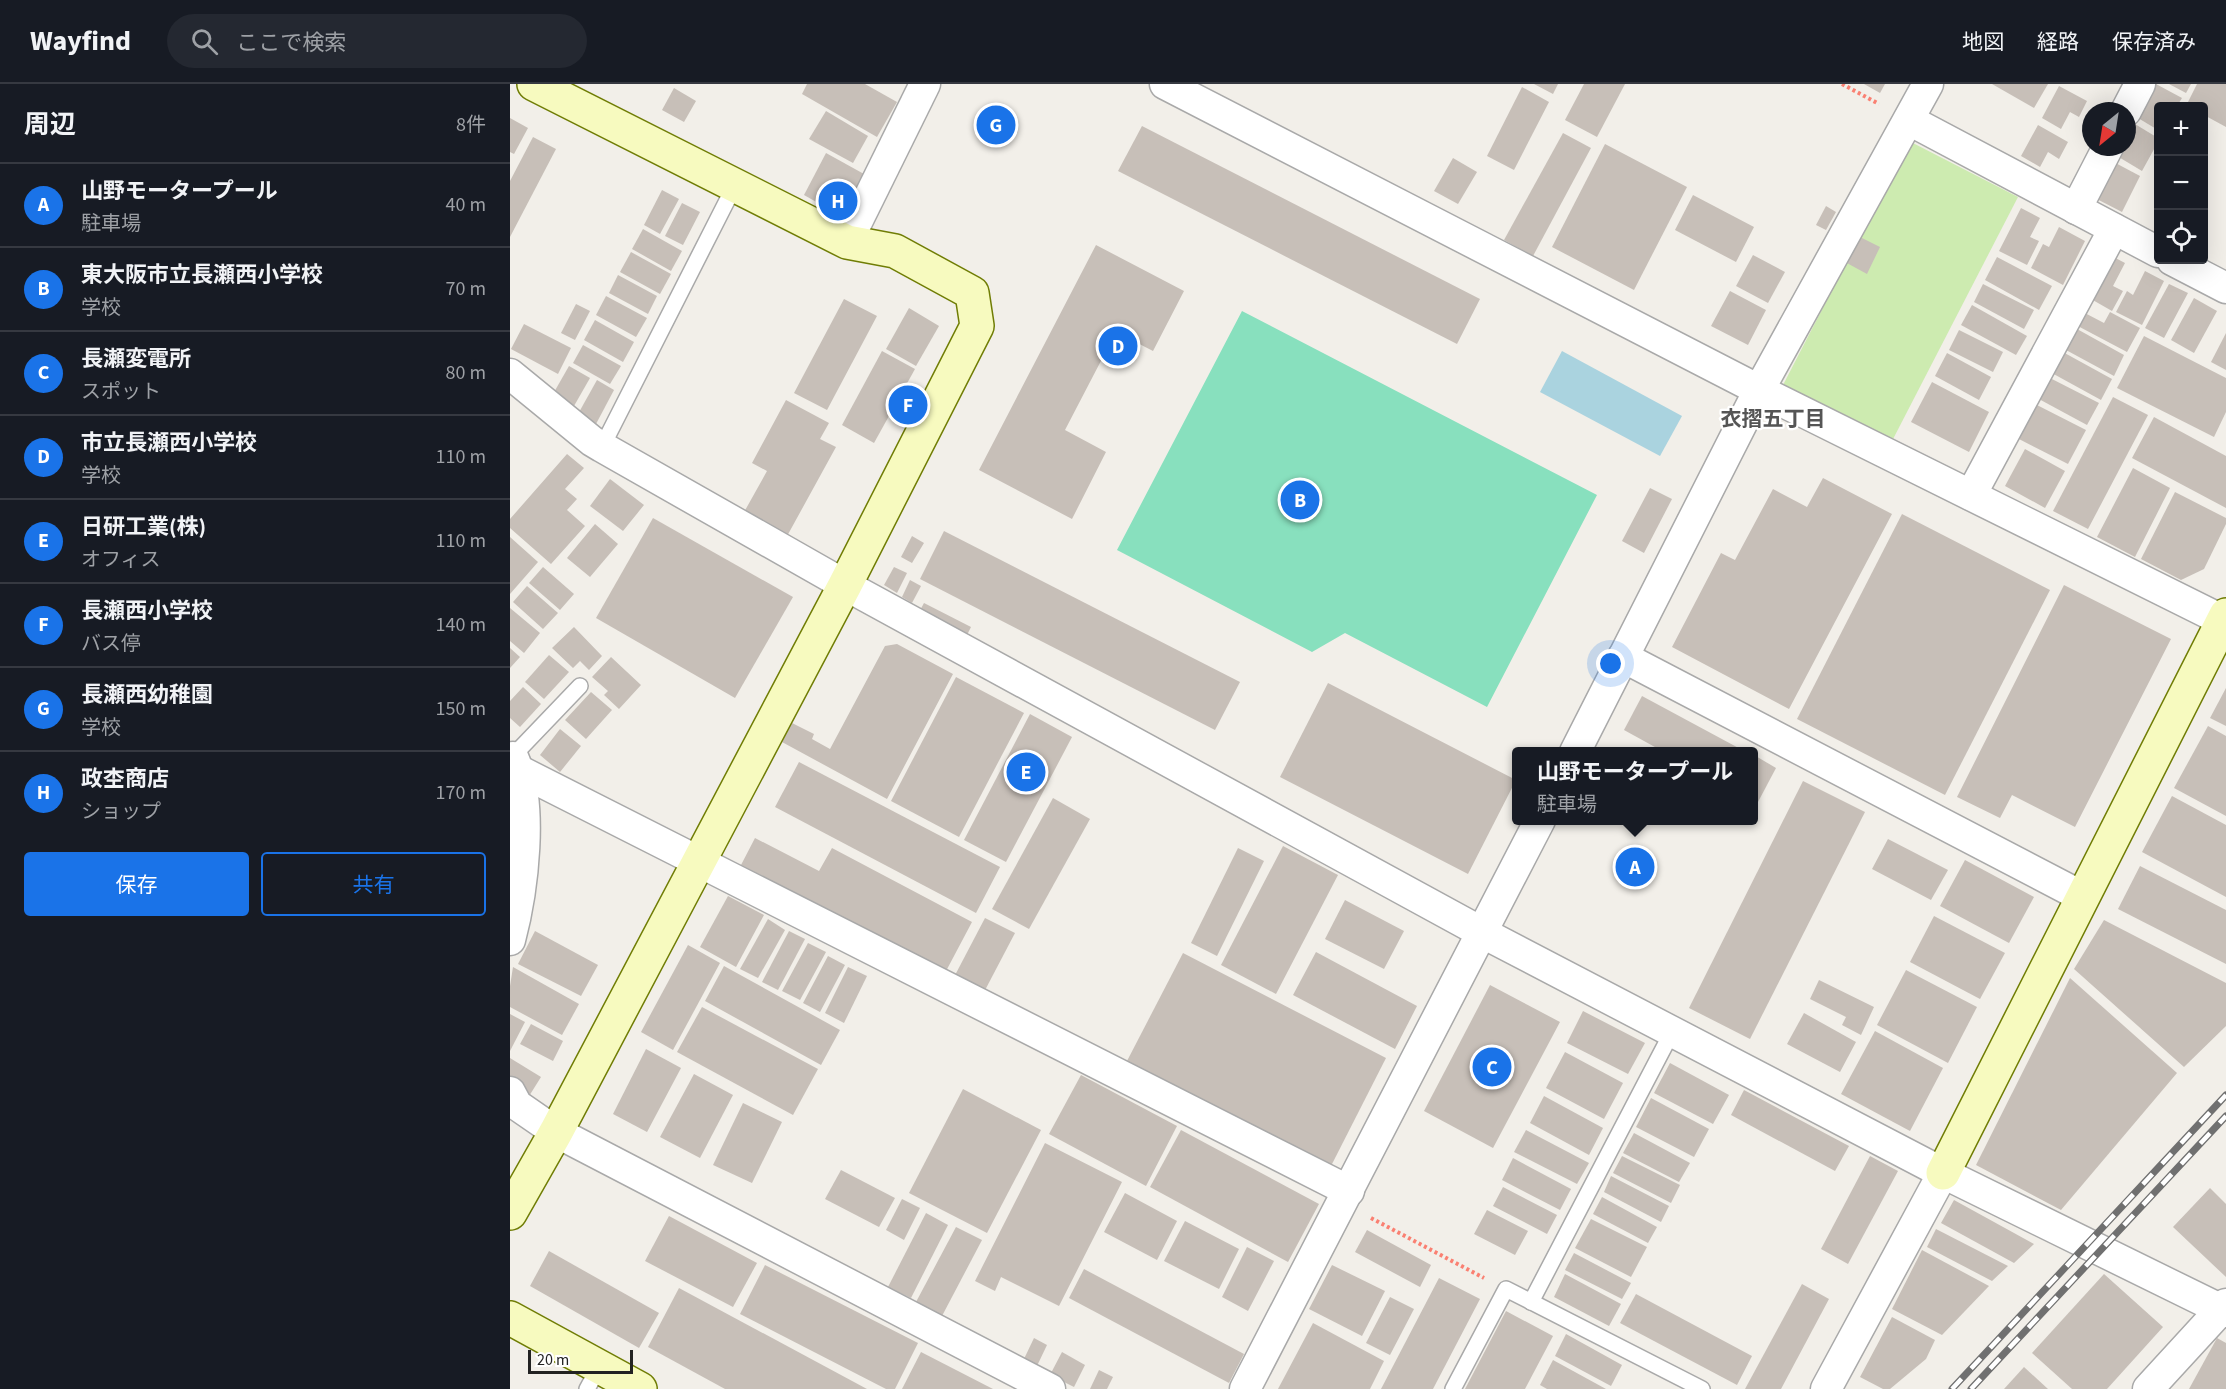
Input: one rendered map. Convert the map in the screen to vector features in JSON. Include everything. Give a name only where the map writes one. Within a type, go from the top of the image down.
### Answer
[{"type":"street","points":[[510,1213],[556,1132],[845,585],[977,326],[972,293],[895,251],[847,242],[534,84]]},
{"type":"street","points":[[847,242],[925,84]]},
{"type":"street","points":[[1165,84],[1759,390],[2225,620],[1943,1173],[1826,1389]]},
{"type":"street","points":[[1578,747],[1759,390],[1928,84]]},
{"type":"street","points":[[2131,102],[2140,84]]},
{"type":"street","points":[[1909,120],[2154,250]]},
{"type":"street","points":[[2076,208],[2103,156]]},
{"type":"street","points":[[1971,495],[2114,229]]},
{"type":"street","points":[[2180,264],[2226,288]]},
{"type":"street","points":[[510,374],[602,447],[845,585],[1483,933],[1943,1173],[2224,1308],[2148,1389]]},
{"type":"street","points":[[1623,657],[2083,897]]},
{"type":"street","points":[[514,760],[699,861],[1346,1197]]},
{"type":"street","points":[[510,940],[525,852],[521,777],[514,760]]},
{"type":"street","points":[[1245,1389],[1537,825]]},
{"type":"street","points":[[510,1092],[517,1105],[556,1132],[1050,1389]]},
{"type":"street","points":[[510,1318],[593,1378],[640,1389]]},
{"type":"lane","points":[[602,447],[735,185]]},
{"type":"lane","points":[[514,760],[580,686]]},
{"type":"lane","points":[[1532,1302],[1672,1032]]},
{"type":"lane","points":[[1453,1389],[1506,1289],[1702,1389]]},
{"type":"path","points":[[1842,84],[1909,120]]},
{"type":"path","points":[[1346,1197],[1506,1289]]},
{"type":"green space","points":[[1909,141],[2018,197],[1891,443],[1782,387]]},
{"type":"green space","points":[[1242,311],[1597,495],[1487,707],[1345,633],[1312,652],[1117,550]]},
{"type":"water","points":[[1562,351],[1682,416],[1660,456],[1540,392]]},
{"type":"building","points":[[807,84],[865,84],[897,102],[877,137],[802,94]]},
{"type":"building","points":[[1534,84],[1558,84],[1553,94]]},
{"type":"building","points":[[1584,84],[1625,84],[1597,137],[1565,120]]},
{"type":"building","points":[[1864,84],[1885,84],[1880,93]]},
{"type":"building","points":[[1992,84],[2048,84],[2034,108]]},
{"type":"building","points":[[2150,84],[2156,84],[2182,98],[2180,102],[2154,102],[2154,128],[2136,117],[2136,110]]},
{"type":"building","points":[[2169,84],[2191,84],[2186,93]]},
{"type":"building","points":[[2197,84],[2226,84],[2226,127],[2208,117],[2208,102],[2188,102]]},
{"type":"building","points":[[2059,86],[2087,101],[2082,102],[2079,117],[2070,112],[2061,129],[2042,118]]},
{"type":"building","points":[[1522,87],[1549,102],[1514,170],[1487,156]]},
{"type":"building","points":[[674,88],[696,101],[684,122],[662,110]]},
{"type":"building","points":[[826,111],[868,136],[853,163],[809,139]]},
{"type":"building","points":[[510,118],[528,128],[514,154],[510,152]]},
{"type":"building","points":[[2038,125],[2068,142],[2059,159],[2048,152],[2040,167],[2021,156]]},
{"type":"building","points":[[2136,125],[2154,136],[2154,149],[2142,171],[2117,156],[2136,156]]},
{"type":"building","points":[[1142,126],[1480,299],[1457,344],[1118,171]]},
{"type":"building","points":[[1563,133],[1591,148],[1533,256],[1504,240]]},
{"type":"building","points":[[533,137],[556,149],[510,237],[510,181]]},
{"type":"building","points":[[1605,144],[1687,187],[1634,290],[1552,247]]},
{"type":"building","points":[[826,153],[864,174],[841,216],[804,195]]},
{"type":"building","points":[[1453,158],[1477,172],[1458,204],[1434,191]]},
{"type":"building","points":[[2108,159],[2140,176],[2122,212],[2089,195]]},
{"type":"building","points":[[662,190],[679,199],[660,234],[644,225]]},
{"type":"building","points":[[1693,195],[1754,227],[1736,262],[1675,230]]},
{"type":"building","points":[[682,203],[700,212],[683,245],[665,236]]},
{"type":"building","points":[[1826,206],[1836,212],[1826,230],[1816,225]]},
{"type":"building","points":[[2021,208],[2040,218],[2030,237],[2039,241],[2027,265],[1999,251]]},
{"type":"building","points":[[2059,227],[2085,241],[2063,285],[2031,268],[2043,244],[2049,247]]},
{"type":"building","points":[[643,229],[682,251],[671,271],[632,249]]},
{"type":"building","points":[[1858,236],[1880,247],[1867,274],[1845,262]]},
{"type":"building","points":[[1096,245],[1184,291],[1153,351],[1116,332],[1065,430],[1106,452],[1072,519],[979,470]]},
{"type":"building","points":[[631,252],[671,274],[660,294],[620,272]]},
{"type":"building","points":[[2106,253],[2125,263],[2113,286],[2123,291],[2112,311],[2084,295]]},
{"type":"building","points":[[1753,255],[1785,272],[1768,303],[1736,286]]},
{"type":"building","points":[[1997,257],[2052,286],[2039,310],[1985,280]]},
{"type":"building","points":[[2145,271],[2164,281],[2142,325],[2116,312],[2127,291],[2133,295]]},
{"type":"building","points":[[618,275],[657,296],[648,314],[609,293]]},
{"type":"building","points":[[1983,284],[2034,310],[2024,329],[1974,302]]},
{"type":"building","points":[[2169,284],[2188,293],[2164,338],[2145,328]]},
{"type":"building","points":[[1730,291],[1766,310],[1748,345],[1711,326]]},
{"type":"building","points":[[606,296],[647,318],[636,337],[596,315]]},
{"type":"building","points":[[2194,298],[2217,311],[2194,353],[2171,340]]},
{"type":"building","points":[[844,299],[877,316],[827,410],[794,393]]},
{"type":"building","points":[[576,304],[590,311],[575,340],[561,333]]},
{"type":"building","points":[[1972,305],[2027,336],[2016,355],[1961,325]]},
{"type":"building","points":[[909,308],[939,326],[916,366],[886,349]]},
{"type":"building","points":[[2081,311],[2104,323],[2110,312],[2140,328],[2127,352],[2074,324]]},
{"type":"building","points":[[595,320],[634,342],[623,362],[584,340]]},
{"type":"building","points":[[524,324],[571,348],[558,374],[511,349]]},
{"type":"building","points":[[2077,329],[2124,355],[2114,376],[2066,350]]},
{"type":"building","points":[[1959,330],[2003,352],[1993,372],[1949,350]]},
{"type":"building","points":[[2226,333],[2226,370],[2211,362]]},
{"type":"building","points":[[2144,336],[2226,378],[2226,412],[2214,437],[2117,388]]},
{"type":"building","points":[[583,345],[621,366],[610,384],[573,363]]},
{"type":"building","points":[[882,351],[915,369],[874,443],[842,425]]},
{"type":"building","points":[[2061,351],[2112,379],[2101,400],[2050,372]]},
{"type":"building","points":[[1947,353],[1991,377],[1979,400],[1935,376]]},
{"type":"building","points":[[569,366],[590,378],[574,406],[553,394]]},
{"type":"building","points":[[2048,377],[2099,403],[2087,425],[2037,398]]},
{"type":"building","points":[[597,380],[614,390],[596,424],[578,414]]},
{"type":"building","points":[[1932,382],[1989,412],[1969,452],[1911,422]]},
{"type":"building","points":[[2113,397],[2148,415],[2088,529],[2053,511]]},
{"type":"building","points":[[786,400],[829,423],[820,439],[836,447],[786,538],[743,514],[767,471],[752,463]]},
{"type":"building","points":[[2033,403],[2086,430],[2068,464],[2015,437]]},
{"type":"building","points":[[2154,417],[2226,456],[2226,508],[2132,458]]},
{"type":"building","points":[[2025,449],[2065,471],[2045,508],[2005,486]]},
{"type":"building","points":[[567,454],[584,468],[565,489],[577,499],[567,510],[585,526],[551,564],[510,528],[510,519]]},
{"type":"building","points":[[2133,468],[2170,488],[2135,557],[2097,537]]},
{"type":"building","points":[[1823,478],[1892,514],[1789,709],[1672,647],[1721,553],[1735,560],[1773,489],[1807,507]]},
{"type":"building","points":[[610,479],[644,505],[623,531],[590,506]]},
{"type":"building","points":[[1650,488],[1672,499],[1644,553],[1622,541]]},
{"type":"building","points":[[2175,492],[2226,518],[2226,524],[2204,569],[2181,580],[2141,559]]},
{"type":"building","points":[[1902,514],[2050,590],[1945,795],[1797,719]]},
{"type":"building","points":[[653,518],[793,597],[735,698],[596,618]]},
{"type":"building","points":[[595,524],[618,544],[590,577],[567,558]]},
{"type":"building","points":[[944,531],[1240,682],[1215,730],[920,579]]},
{"type":"building","points":[[912,536],[924,543],[912,563],[901,557]]},
{"type":"building","points":[[510,537],[538,562],[510,594]]},
{"type":"building","points":[[543,567],[574,594],[560,610],[529,583]]},
{"type":"building","points":[[894,567],[907,573],[897,593],[884,585]]},
{"type":"building","points":[[910,580],[921,586],[912,603],[902,597]]},
{"type":"building","points":[[2064,585],[2171,639],[2075,827],[2012,795],[2000,818],[1957,797]]},
{"type":"building","points":[[527,586],[558,613],[543,629],[513,602]]},
{"type":"building","points":[[924,603],[971,627],[965,639],[918,614]]},
{"type":"building","points":[[510,608],[540,633],[524,653],[510,641]]},
{"type":"building","points":[[574,627],[602,656],[589,670],[580,661],[573,668],[552,648]]},
{"type":"building","points":[[897,644],[953,674],[887,799],[782,742],[792,723],[814,734],[812,739],[830,749],[885,646]]},
{"type":"building","points":[[510,648],[520,657],[510,668]]},
{"type":"building","points":[[549,655],[569,672],[544,699],[525,682]]},
{"type":"building","points":[[611,657],[641,685],[619,709],[604,695],[608,691],[592,677]]},
{"type":"building","points":[[956,677],[1024,713],[959,837],[891,801]]},
{"type":"building","points":[[1328,683],[1512,778],[1512,788],[1468,874],[1280,777]]},
{"type":"building","points":[[523,687],[541,704],[520,727],[510,718],[510,701]]},
{"type":"building","points":[[2226,688],[2226,726],[2210,718]]},
{"type":"building","points":[[591,692],[612,710],[586,739],[565,720]]},
{"type":"building","points":[[1642,696],[1737,747],[1655,747],[1624,730]]},
{"type":"building","points":[[1030,714],[1072,737],[1006,862],[964,840]]},
{"type":"building","points":[[2208,726],[2226,736],[2226,816],[2174,788]]},
{"type":"building","points":[[560,729],[581,746],[560,772],[540,755]]},
{"type":"building","points":[[1758,757],[1776,768],[1758,802]]},
{"type":"building","points":[[799,762],[1000,867],[976,913],[775,807]]},
{"type":"building","points":[[1803,781],[1865,812],[1750,1039],[1689,1008]]},
{"type":"building","points":[[2172,796],[2226,825],[2226,897],[2142,852]]},
{"type":"building","points":[[1053,798],[1090,819],[1029,929],[992,909]]},
{"type":"building","points":[[755,838],[819,871],[832,848],[972,922],[945,973],[741,865]]},
{"type":"building","points":[[1888,839],[1948,870],[1931,900],[1872,869]]},
{"type":"building","points":[[1283,846],[1338,875],[1276,994],[1221,965]]},
{"type":"building","points":[[1238,848],[1264,861],[1217,956],[1191,943]]},
{"type":"building","points":[[1965,860],[2034,897],[2009,943],[1940,906]]},
{"type":"building","points":[[2140,866],[2226,910],[2226,964],[2118,909]]},
{"type":"building","points":[[728,896],[764,915],[736,967],[700,947]]},
{"type":"building","points":[[1345,900],[1404,931],[1384,969],[1325,939]]},
{"type":"building","points":[[1934,916],[2005,953],[1980,999],[1910,962]]},
{"type":"building","points":[[985,918],[1015,933],[983,994],[953,979]]},
{"type":"building","points":[[768,919],[785,930],[758,978],[740,969]]},
{"type":"building","points":[[2104,920],[2226,983],[2226,1026],[2184,1067],[2074,969]]},
{"type":"building","points":[[535,931],[598,965],[581,996],[518,964]]},
{"type":"building","points":[[789,931],[805,939],[778,990],[762,982]]},
{"type":"building","points":[[808,943],[826,952],[800,1000],[782,991]]},
{"type":"building","points":[[688,945],[720,963],[673,1050],[641,1032]]},
{"type":"building","points":[[1316,952],[1417,1006],[1395,1049],[1293,995]]},
{"type":"building","points":[[1183,953],[1386,1058],[1331,1166],[1127,1061]]},
{"type":"building","points":[[828,956],[845,965],[820,1012],[803,1003]]},
{"type":"building","points":[[724,966],[840,1030],[821,1065],[705,1001]]},
{"type":"building","points":[[513,967],[579,1004],[562,1035],[510,1007]]},
{"type":"building","points":[[848,967],[867,976],[844,1023],[825,1013]]},
{"type":"building","points":[[1906,970],[1977,1007],[1948,1063],[1877,1025]]},
{"type":"building","points":[[2070,978],[2177,1073],[2061,1210],[1976,1165]]},
{"type":"building","points":[[1819,980],[1874,1007],[1861,1035],[1842,1025],[1846,1017],[1810,999]]},
{"type":"building","points":[[1490,985],[1560,1022],[1493,1148],[1424,1111]]},
{"type":"building","points":[[702,1007],[818,1069],[793,1115],[677,1052]]},
{"type":"building","points":[[1583,1011],[1645,1043],[1628,1074],[1567,1043]]},
{"type":"building","points":[[1804,1013],[1856,1042],[1840,1072],[1787,1044]]},
{"type":"building","points":[[510,1014],[525,1022],[510,1051]]},
{"type":"building","points":[[531,1024],[563,1041],[553,1061],[520,1044]]},
{"type":"building","points":[[1875,1031],[1943,1068],[1910,1131],[1841,1094]]},
{"type":"building","points":[[646,1049],[681,1068],[647,1132],[613,1114]]},
{"type":"building","points":[[1565,1052],[1623,1083],[1604,1119],[1546,1088]]},
{"type":"building","points":[[510,1058],[541,1077],[526,1101],[510,1079]]},
{"type":"building","points":[[1670,1063],[1729,1095],[1713,1124],[1654,1093]]},
{"type":"building","points":[[694,1074],[733,1095],[700,1158],[660,1137]]},
{"type":"building","points":[[1081,1075],[1177,1126],[1146,1186],[1049,1134]]},
{"type":"building","points":[[963,1089],[1041,1130],[987,1233],[909,1193]]},
{"type":"building","points":[[1744,1090],[1849,1146],[1835,1171],[1731,1115]]},
{"type":"building","points":[[1544,1096],[1603,1128],[1589,1155],[1530,1123]]},
{"type":"building","points":[[1651,1098],[1709,1129],[1694,1157],[1636,1127]]},
{"type":"building","points":[[743,1103],[782,1122],[752,1183],[713,1165]]},
{"type":"building","points":[[1181,1130],[1319,1204],[1288,1262],[1150,1187]]},
{"type":"building","points":[[1526,1130],[1589,1163],[1577,1184],[1514,1152]]},
{"type":"building","points":[[1634,1133],[1690,1163],[1679,1182],[1623,1153]]},
{"type":"building","points":[[1045,1143],[1122,1182],[1059,1306],[1001,1277],[995,1291],[975,1281]]},
{"type":"building","points":[[1622,1156],[1680,1185],[1671,1203],[1613,1173]]},
{"type":"building","points":[[1870,1156],[1898,1171],[1848,1264],[1821,1249]]},
{"type":"building","points":[[1513,1158],[1571,1189],[1560,1210],[1502,1180]]},
{"type":"building","points":[[841,1170],[895,1198],[879,1227],[825,1199]]},
{"type":"building","points":[[1611,1176],[1669,1206],[1661,1222],[1604,1192]]},
{"type":"building","points":[[1503,1187],[1557,1215],[1547,1234],[1493,1206]]},
{"type":"building","points":[[2210,1188],[2226,1204],[2226,1277],[2173,1227]]},
{"type":"building","points":[[1125,1193],[1177,1221],[1157,1260],[1104,1232]]},
{"type":"building","points":[[1602,1197],[1657,1227],[1648,1243],[1593,1214]]},
{"type":"building","points":[[902,1199],[920,1208],[904,1240],[886,1230]]},
{"type":"building","points":[[1954,1200],[2034,1244],[2014,1263],[1941,1223]]},
{"type":"building","points":[[1487,1210],[1528,1231],[1515,1255],[1474,1234]]},
{"type":"building","points":[[926,1213],[948,1225],[911,1298],[888,1287]]},
{"type":"building","points":[[669,1216],[757,1263],[733,1307],[645,1261]]},
{"type":"building","points":[[1591,1219],[1647,1247],[1631,1277],[1575,1248]]},
{"type":"building","points":[[1185,1221],[1239,1249],[1219,1289],[1164,1261]]},
{"type":"building","points":[[956,1227],[982,1240],[942,1316],[916,1302]]},
{"type":"building","points":[[1936,1229],[2008,1266],[1992,1281],[1927,1247]]},
{"type":"building","points":[[1367,1230],[1431,1265],[1420,1287],[1355,1252]]},
{"type":"building","points":[[1247,1247],[1274,1261],[1248,1311],[1222,1297]]},
{"type":"building","points":[[1922,1250],[1989,1286],[1942,1335],[1892,1309]]},
{"type":"building","points":[[549,1251],[659,1313],[639,1348],[530,1286]]},
{"type":"building","points":[[1574,1253],[1631,1283],[1622,1299],[1565,1270]]},
{"type":"building","points":[[765,1265],[918,1343],[895,1389],[886,1389],[740,1314]]},
{"type":"building","points":[[1332,1265],[1385,1291],[1362,1336],[1309,1309]]},
{"type":"building","points":[[1084,1269],[1244,1354],[1229,1383],[1069,1298]]},
{"type":"building","points":[[1565,1274],[1621,1304],[1609,1326],[1554,1297]]},
{"type":"building","points":[[2104,1274],[2163,1327],[2107,1389],[2072,1389],[2032,1353]]},
{"type":"building","points":[[1439,1278],[1480,1299],[1433,1389],[1381,1389]]},
{"type":"building","points":[[1802,1284],[1829,1299],[1781,1389],[1745,1389]]},
{"type":"building","points":[[679,1288],[867,1389],[725,1389],[648,1347]]},
{"type":"building","points":[[1636,1294],[1752,1356],[1737,1385],[1620,1323]]},
{"type":"building","points":[[1390,1297],[1414,1309],[1390,1355],[1366,1343]]},
{"type":"building","points":[[1506,1311],[1553,1336],[1525,1389],[1465,1389]]},
{"type":"building","points":[[1892,1317],[1935,1340],[1926,1359],[1890,1389],[1883,1389],[1860,1377]]},
{"type":"building","points":[[1313,1323],[1384,1361],[1370,1389],[1278,1389]]},
{"type":"building","points":[[1566,1334],[1622,1365],[1611,1386],[1555,1356]]},
{"type":"building","points":[[1034,1338],[1047,1345],[1036,1368],[1023,1361]]},
{"type":"building","points":[[2217,1338],[2226,1343],[2226,1389],[2189,1389]]},
{"type":"building","points":[[921,1352],[993,1389],[902,1389]]},
{"type":"building","points":[[1062,1352],[1085,1365],[1074,1387],[1050,1375]]},
{"type":"building","points":[[1553,1360],[1606,1389],[1547,1389],[1540,1385]]},
{"type":"building","points":[[2024,1367],[2048,1389],[2004,1389]]},
{"type":"building","points":[[1099,1370],[1113,1377],[1107,1389],[1090,1389]]},
{"type":"railway","points":[[1952,1389],[2226,1095]]},
{"type":"railway","points":[[1971,1389],[2226,1116]]},
{"type":"place","name":"長瀬西幼稚園","points":[[996,125]]},
{"type":"place","name":"政杢商店","points":[[838,201]]},
{"type":"place","name":"市立長瀬西小学校","points":[[1118,346]]},
{"type":"place","name":"長瀬西小学校","points":[[908,405]]},
{"type":"place","name":"東大阪市立長瀬西小学校","points":[[1300,500]]},
{"type":"place","name":"日研工業(株)","points":[[1026,772]]},
{"type":"place","name":"山野モータープール","points":[[1635,867]]},
{"type":"place","name":"長瀬変電所","points":[[1492,1067]]},
{"type":"district","name":"衣摺五丁目","points":[[1773,419]]}]
